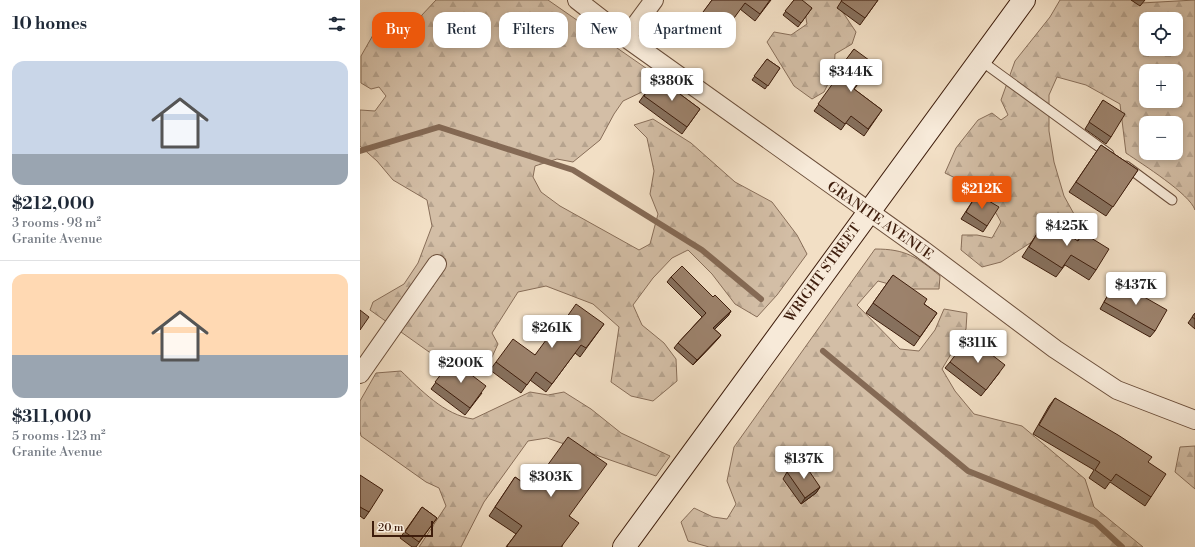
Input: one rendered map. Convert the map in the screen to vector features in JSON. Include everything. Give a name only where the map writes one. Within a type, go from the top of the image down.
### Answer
[{"type":"main road","name":"WRIGHT STREET","points":[[624,547],[867,212],[1024,0]]},
{"type":"street","name":"GRANITE AVENUE","points":[[577,0],[592,12]]},
{"type":"street","points":[[631,31],[654,0]]},
{"type":"street","name":"GRANITE AVENUE","points":[[631,42],[867,212],[923,250],[1055,349],[1117,390],[1195,420]]},
{"type":"street","points":[[360,374],[437,264]]},
{"type":"lane","points":[[979,59],[1172,200]]},
{"type":"green space","points":[[436,0],[548,0],[565,12],[499,12],[499,48],[568,48],[568,14],[576,19],[576,48],[617,48],[653,73],[653,80],[644,91],[623,101],[600,140],[573,162],[557,159],[535,166],[533,177],[541,192],[560,206],[639,250],[650,244],[658,214],[650,194],[654,171],[647,138],[634,125],[653,119],[691,143],[735,182],[772,202],[797,235],[807,254],[777,295],[757,317],[735,304],[712,274],[688,250],[672,258],[653,278],[633,305],[642,325],[664,343],[676,359],[677,381],[653,401],[631,396],[611,382],[619,327],[593,304],[546,286],[518,292],[492,333],[498,344],[486,370],[480,373],[439,359],[370,310],[373,302],[404,284],[418,263],[432,226],[427,200],[393,180],[377,161],[360,146],[360,110],[375,111],[386,96],[379,87],[371,89],[361,83],[361,56],[372,37],[372,48],[425,48],[425,12]]},
{"type":"green space","points":[[799,0],[842,0],[842,11],[856,32],[852,44],[835,54],[834,72],[824,92],[812,99],[794,86],[767,42],[774,32],[791,35],[807,24],[804,7]]},
{"type":"green space","points":[[1060,0],[1134,0],[1141,3],[1195,0],[1195,210],[1191,203],[1175,188],[1126,153],[1120,104],[1086,85],[1057,77],[1049,95],[1049,131],[1054,162],[1064,196],[1079,223],[1069,233],[1044,234],[1001,262],[982,267],[961,250],[962,235],[977,235],[992,238],[1001,222],[984,192],[945,173],[956,148],[978,120],[992,113],[1001,120],[1008,115],[1001,100],[1015,61],[1050,17]]},
{"type":"green space","points":[[875,249],[895,251],[918,259],[940,276],[939,289],[907,289],[878,281],[857,305],[900,349],[919,351],[935,330],[944,309],[967,313],[966,329],[942,369],[955,391],[974,414],[1022,426],[1085,479],[1094,507],[1143,547],[709,547],[688,541],[681,522],[694,508],[713,517],[727,519],[736,504],[727,481],[734,447]]},
{"type":"green space","points":[[401,371],[434,401],[443,407],[462,417],[473,419],[530,392],[548,395],[564,392],[591,409],[621,433],[670,456],[656,476],[547,438],[528,441],[484,502],[461,547],[419,547],[446,506],[439,488],[426,482],[361,436],[360,431],[360,401],[376,373]]},
{"type":"green space","points":[[1195,446],[1195,489],[1175,472],[1180,447]]},
{"type":"building","points":[[712,0],[770,0],[760,14],[745,3],[736,15],[736,12],[703,12]]},
{"type":"building","points":[[794,0],[802,0],[812,8],[801,23],[785,11]]},
{"type":"building","points":[[878,0],[865,18],[841,1]]},
{"type":"building","points":[[854,49],[873,63],[854,89],[882,110],[868,129],[851,116],[845,124],[818,104],[841,72],[838,70]]},
{"type":"building","points":[[767,59],[780,68],[768,86],[754,76]]},
{"type":"building","points":[[657,77],[700,109],[687,127],[644,96]]},
{"type":"building","points":[[1103,100],[1125,114],[1111,137],[1089,122]]},
{"type":"building","points":[[1101,145],[1138,170],[1113,207],[1076,182]]},
{"type":"building","points":[[977,194],[999,207],[987,226],[966,212]]},
{"type":"building","points":[[1045,221],[1078,241],[1083,233],[1109,249],[1096,270],[1071,255],[1062,268],[1029,247]]},
{"type":"building","points":[[682,266],[713,297],[715,295],[731,311],[713,328],[721,335],[697,360],[678,343],[706,313],[671,277]]},
{"type":"building","points":[[893,275],[927,299],[924,304],[937,313],[920,337],[873,303]]},
{"type":"building","points":[[1116,281],[1167,310],[1155,331],[1104,302]]},
{"type":"building","points":[[576,304],[604,324],[586,348],[581,345],[552,384],[536,372],[527,385],[496,362],[513,339],[535,355],[549,336],[552,338]]},
{"type":"building","points":[[360,310],[369,317],[360,330]]},
{"type":"building","points":[[969,337],[1005,365],[986,390],[950,362]]},
{"type":"building","points":[[452,360],[486,386],[470,408],[435,382]]},
{"type":"building","points":[[1055,398],[1152,457],[1148,462],[1166,474],[1151,497],[1116,474],[1111,481],[1095,470],[1100,462],[1039,425]]},
{"type":"building","points":[[568,437],[607,464],[569,516],[579,523],[561,547],[508,547],[507,546],[522,526],[495,507],[515,477],[531,488]]},
{"type":"building","points":[[803,462],[820,487],[805,498],[787,472]]},
{"type":"building","points":[[360,475],[383,490],[369,512],[360,507]]},
{"type":"building","points":[[422,507],[437,518],[419,542],[405,532]]},
{"type":"waterway","points":[[360,151],[439,127],[573,170],[702,250],[761,299]]},
{"type":"waterway","points":[[823,351],[968,471],[1095,522],[1122,547]]}]
